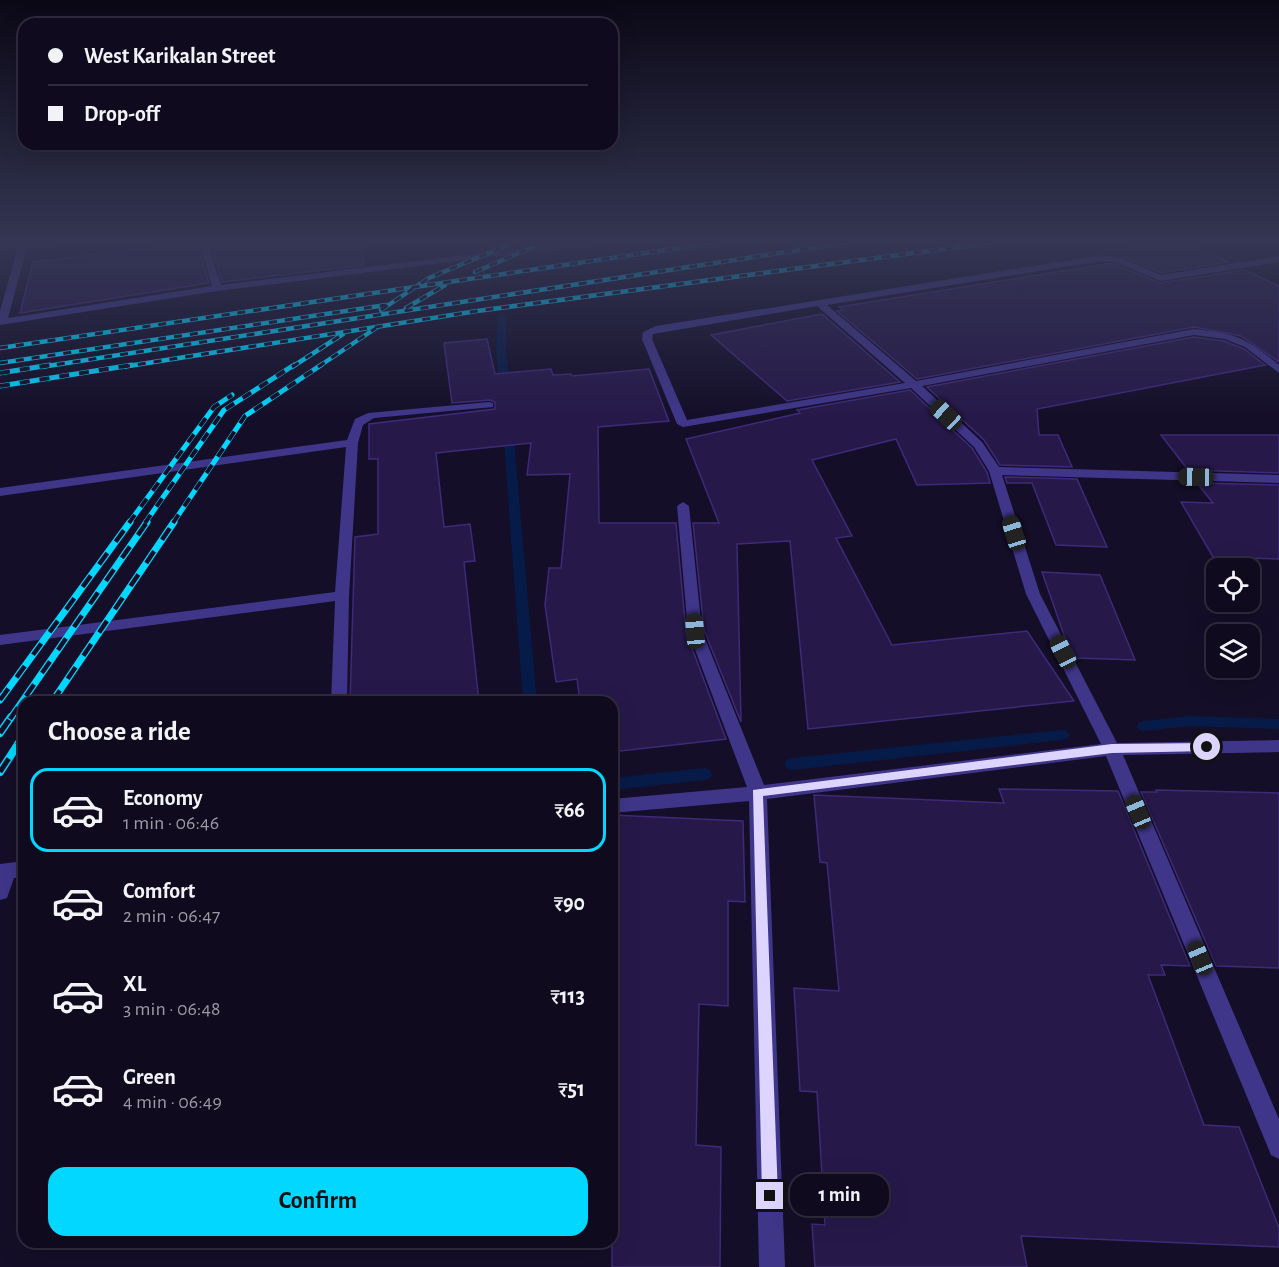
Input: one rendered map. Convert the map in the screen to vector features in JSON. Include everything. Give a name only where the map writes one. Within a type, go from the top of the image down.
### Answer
[{"type":"street","points":[[7,300],[1,321],[138,300]]},
{"type":"street","points":[[844,300],[648,332],[647,339],[683,424],[914,385],[1194,332],[1227,336],[1249,345],[1279,370]]},
{"type":"street","points":[[820,304],[914,385],[978,446],[995,471],[1033,594],[1112,748],[1279,1147]]},
{"type":"street","points":[[339,696],[342,596],[352,443],[356,425],[361,419],[372,415],[489,405]]},
{"type":"street","points":[[0,492],[352,443]]},
{"type":"street","points":[[995,471],[1279,479]]},
{"type":"street","points":[[684,506],[695,631],[758,793],[772,1267]]},
{"type":"street","points":[[0,640],[342,596]]},
{"type":"street","points":[[618,806],[758,793],[1112,748],[1279,746]]},
{"type":"street","points":[[0,892],[10,871]]},
{"type":"building","points":[[23,300],[101,300],[20,313]]},
{"type":"building","points":[[882,300],[1279,300],[1279,362],[1241,336],[1194,327],[917,379],[837,311],[843,310],[839,307]]},
{"type":"building","points":[[822,314],[900,382],[787,401],[711,335]]},
{"type":"building","points":[[1194,337],[1224,341],[1244,349],[1265,365],[1037,409],[1039,435],[1058,435],[1072,467],[1000,465],[984,440],[927,387]]},
{"type":"building","points":[[487,339],[495,374],[551,369],[553,375],[571,374],[572,376],[649,369],[669,421],[598,427],[599,523],[676,523],[686,632],[726,739],[618,751],[618,696],[579,696],[577,679],[556,682],[545,605],[549,568],[561,568],[570,474],[527,475],[531,443],[436,453],[444,527],[470,524],[475,561],[464,562],[478,696],[350,696],[355,537],[378,534],[378,459],[369,459],[369,424],[495,409],[495,402],[490,400],[452,403],[444,343]]},
{"type":"building","points":[[910,390],[972,448],[987,472],[990,483],[917,485],[896,439],[812,460],[852,536],[836,538],[892,645],[1027,631],[1074,701],[808,729],[790,541],[737,544],[741,722],[704,630],[693,523],[719,523],[686,439],[800,413],[797,410]]},
{"type":"building","points":[[1161,435],[1279,435],[1279,473],[1188,470]]},
{"type":"building","points":[[1005,477],[1077,479],[1107,547],[1056,545],[1032,483],[1007,483]]},
{"type":"building","points":[[1197,483],[1279,485],[1279,559],[1213,557],[1181,502],[1213,503]]},
{"type":"building","points":[[1042,572],[1100,575],[1135,660],[1076,658],[1065,638]]},
{"type":"building","points":[[999,789],[1118,791],[1190,966],[1161,965],[1165,975],[1148,975],[1204,1125],[1239,1127],[1279,1228],[1279,1247],[1021,1236],[1027,1267],[815,1267],[812,1224],[825,1225],[817,1092],[800,1091],[794,988],[839,991],[827,863],[820,862],[814,795],[1004,803]]},
{"type":"building","points":[[1156,790],[1279,793],[1279,968],[1216,966],[1141,792],[1157,792]]},
{"type":"building","points":[[618,815],[743,821],[745,902],[728,901],[728,1006],[699,1004],[696,1145],[721,1147],[720,1267],[612,1267],[612,1248],[618,1248]]},
{"type":"waterway","points":[[502,316],[501,349],[505,392]]},
{"type":"waterway","points":[[508,429],[530,696]]},
{"type":"waterway","points":[[1144,726],[1189,721],[1279,724]]},
{"type":"waterway","points":[[792,764],[1062,735]]},
{"type":"waterway","points":[[618,783],[704,774]]},
{"type":"railway","points":[[0,348],[325,300]]},
{"type":"railway","points":[[381,310],[396,300]]},
{"type":"railway","points":[[406,308],[419,300]]},
{"type":"railway","points":[[41,367],[474,300]]},
{"type":"railway","points":[[122,367],[559,300]]},
{"type":"railway","points":[[0,363],[386,305]]},
{"type":"railway","points":[[318,367],[376,328]]},
{"type":"railway","points":[[292,367],[343,334]]},
{"type":"railway","points":[[0,373],[50,365]]},
{"type":"railway","points":[[0,386],[132,365]]},
{"type":"railway","points":[[145,523],[224,410],[294,365]]},
{"type":"railway","points":[[173,523],[245,416],[321,365]]},
{"type":"railway","points":[[129,523],[214,407],[232,395]]},
{"type":"railway","points":[[0,700],[130,522]]},
{"type":"railway","points":[[26,696],[147,522]]},
{"type":"railway","points":[[56,696],[174,522]]},
{"type":"railway","points":[[10,719],[18,707]]},
{"type":"railway","points":[[0,733],[11,717]]},
{"type":"railway","points":[[0,772],[18,744]]},
{"type":"route","points":[[770,1196],[758,793],[1112,748],[1207,747]]}]
